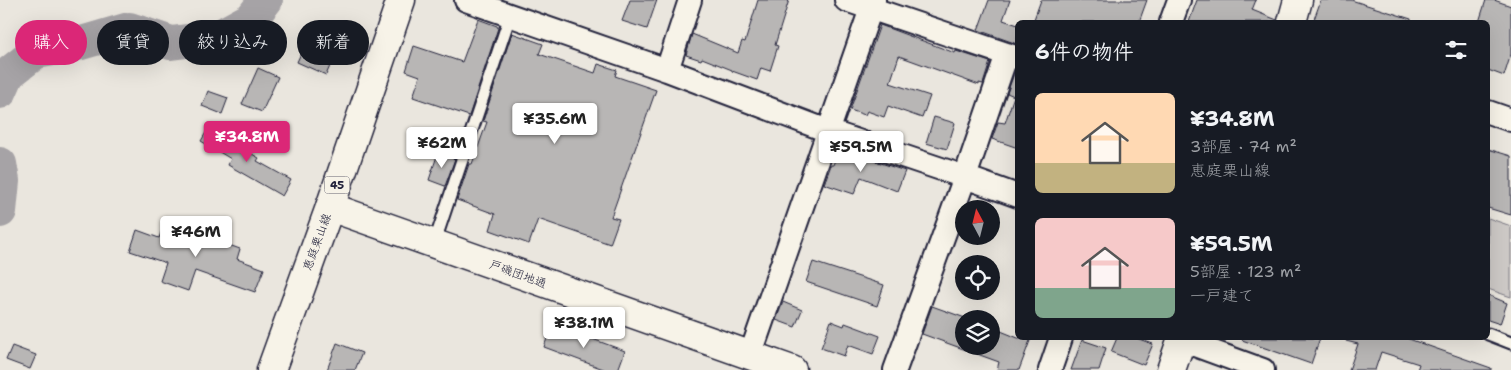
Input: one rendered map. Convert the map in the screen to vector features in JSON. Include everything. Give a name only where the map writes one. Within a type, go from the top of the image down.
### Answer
[{"type":"street","name":"恵庭栗山線","points":[[271,370],[330,207],[401,0]]},
{"type":"street","points":[[466,0],[667,70],[828,131],[1015,195]]},
{"type":"street","points":[[667,70],[690,0]]},
{"type":"street","points":[[846,0],[872,4],[1012,56],[965,177],[895,370]]},
{"type":"street","points":[[1172,20],[1179,0]]},
{"type":"street","points":[[1293,20],[1298,0]]},
{"type":"street","points":[[750,356],[872,4]]},
{"type":"street","points":[[1490,113],[1511,120]]},
{"type":"street","name":"戸磯団地通","points":[[330,207],[792,370]]},
{"type":"street","points":[[1050,370],[1060,340]]},
{"type":"street","points":[[1171,370],[1182,340]]},
{"type":"street","points":[[1185,340],[1263,370]]},
{"type":"lane","points":[[434,244],[510,16]]},
{"type":"lane","points":[[1490,335],[1511,342]]},
{"type":"shaded area","points":[[1490,219],[1511,226],[1511,297],[1490,290]]},
{"type":"building","points":[[630,0],[657,0],[647,29],[622,21]]},
{"type":"building","points":[[758,0],[789,0],[775,45],[778,46],[770,71],[761,68],[757,80],[702,58],[701,60],[686,55],[692,34],[738,53],[742,41],[745,42]]},
{"type":"building","points":[[989,0],[1010,0],[1003,20],[1015,24],[1015,43],[978,30]]},
{"type":"building","points":[[1041,0],[1147,0],[1140,20],[1034,20]]},
{"type":"building","points":[[1197,0],[1256,0],[1252,10],[1277,20],[1190,20]]},
{"type":"building","points":[[1321,0],[1351,0],[1411,19],[1411,20],[1314,20]]},
{"type":"building","points":[[1486,0],[1494,0],[1511,6],[1511,54],[1504,76],[1490,71],[1490,20],[1480,20]]},
{"type":"building","points":[[478,19],[498,28],[469,116],[413,97],[420,76],[406,71],[414,46],[462,62]]},
{"type":"building","points":[[880,25],[955,53],[956,51],[990,62],[983,84],[979,83],[979,85],[899,56],[890,83],[930,96],[922,118],[888,106],[884,117],[867,111],[865,115],[850,110]]},
{"type":"building","points":[[512,33],[543,44],[539,54],[595,73],[598,64],[617,70],[615,76],[656,90],[611,217],[619,219],[610,244],[538,219],[529,244],[490,230],[495,214],[457,200],[469,164],[472,164],[487,122],[483,121]]},
{"type":"building","points":[[304,65],[330,65],[326,75]]},
{"type":"building","points":[[258,68],[278,77],[262,112],[242,104]]},
{"type":"building","points":[[1015,71],[1015,147],[992,139],[998,122],[1005,123],[1014,96],[1007,93]]},
{"type":"building","points":[[208,91],[228,98],[222,114],[202,106]]},
{"type":"building","points":[[934,117],[955,123],[947,149],[926,143]]},
{"type":"building","points":[[208,129],[259,158],[257,161],[291,180],[282,196],[228,165],[231,159],[201,141]]},
{"type":"building","points":[[839,149],[905,171],[897,191],[861,177],[854,194],[824,184]]},
{"type":"building","points":[[1490,150],[1511,156],[1511,215],[1490,209]]},
{"type":"building","points":[[438,153],[455,159],[445,186],[429,180]]},
{"type":"building","points":[[165,222],[240,249],[237,259],[264,269],[255,292],[195,271],[188,291],[160,281],[166,263],[130,251],[137,230],[159,238]]},
{"type":"building","points":[[813,262],[884,285],[877,306],[806,282]]},
{"type":"building","points":[[1490,296],[1507,303],[1500,324],[1490,321]]},
{"type":"building","points":[[783,302],[802,310],[795,327],[776,320]]},
{"type":"building","points":[[932,306],[955,314],[955,346],[922,334]]},
{"type":"building","points":[[831,321],[844,326],[845,323],[880,336],[873,354],[848,345],[844,356],[821,348]]},
{"type":"building","points":[[552,324],[625,351],[618,370],[606,370],[544,347]]},
{"type":"building","points":[[1000,331],[1015,337],[1015,340],[1030,340],[1019,370],[997,370],[999,362],[980,355],[1000,355]]},
{"type":"building","points":[[1082,340],[1106,348],[1099,370],[1071,370]]},
{"type":"building","points":[[1116,340],[1142,340],[1153,344],[1144,365],[1111,352]]},
{"type":"building","points":[[1242,340],[1319,340],[1311,364]]},
{"type":"building","points":[[1412,340],[1491,368],[1491,370],[1417,370],[1419,364],[1381,352],[1375,370],[1349,370],[1358,344],[1346,341]]},
{"type":"building","points":[[337,343],[362,353],[355,370],[327,370]]},
{"type":"building","points":[[12,346],[36,355],[30,369],[6,360]]},
{"type":"waterway","points":[[0,92],[8,74],[36,52],[71,46],[129,29],[171,43],[218,37],[251,19],[266,0]]},
{"type":"waterway","points":[[0,164],[3,181],[0,211]]}]
